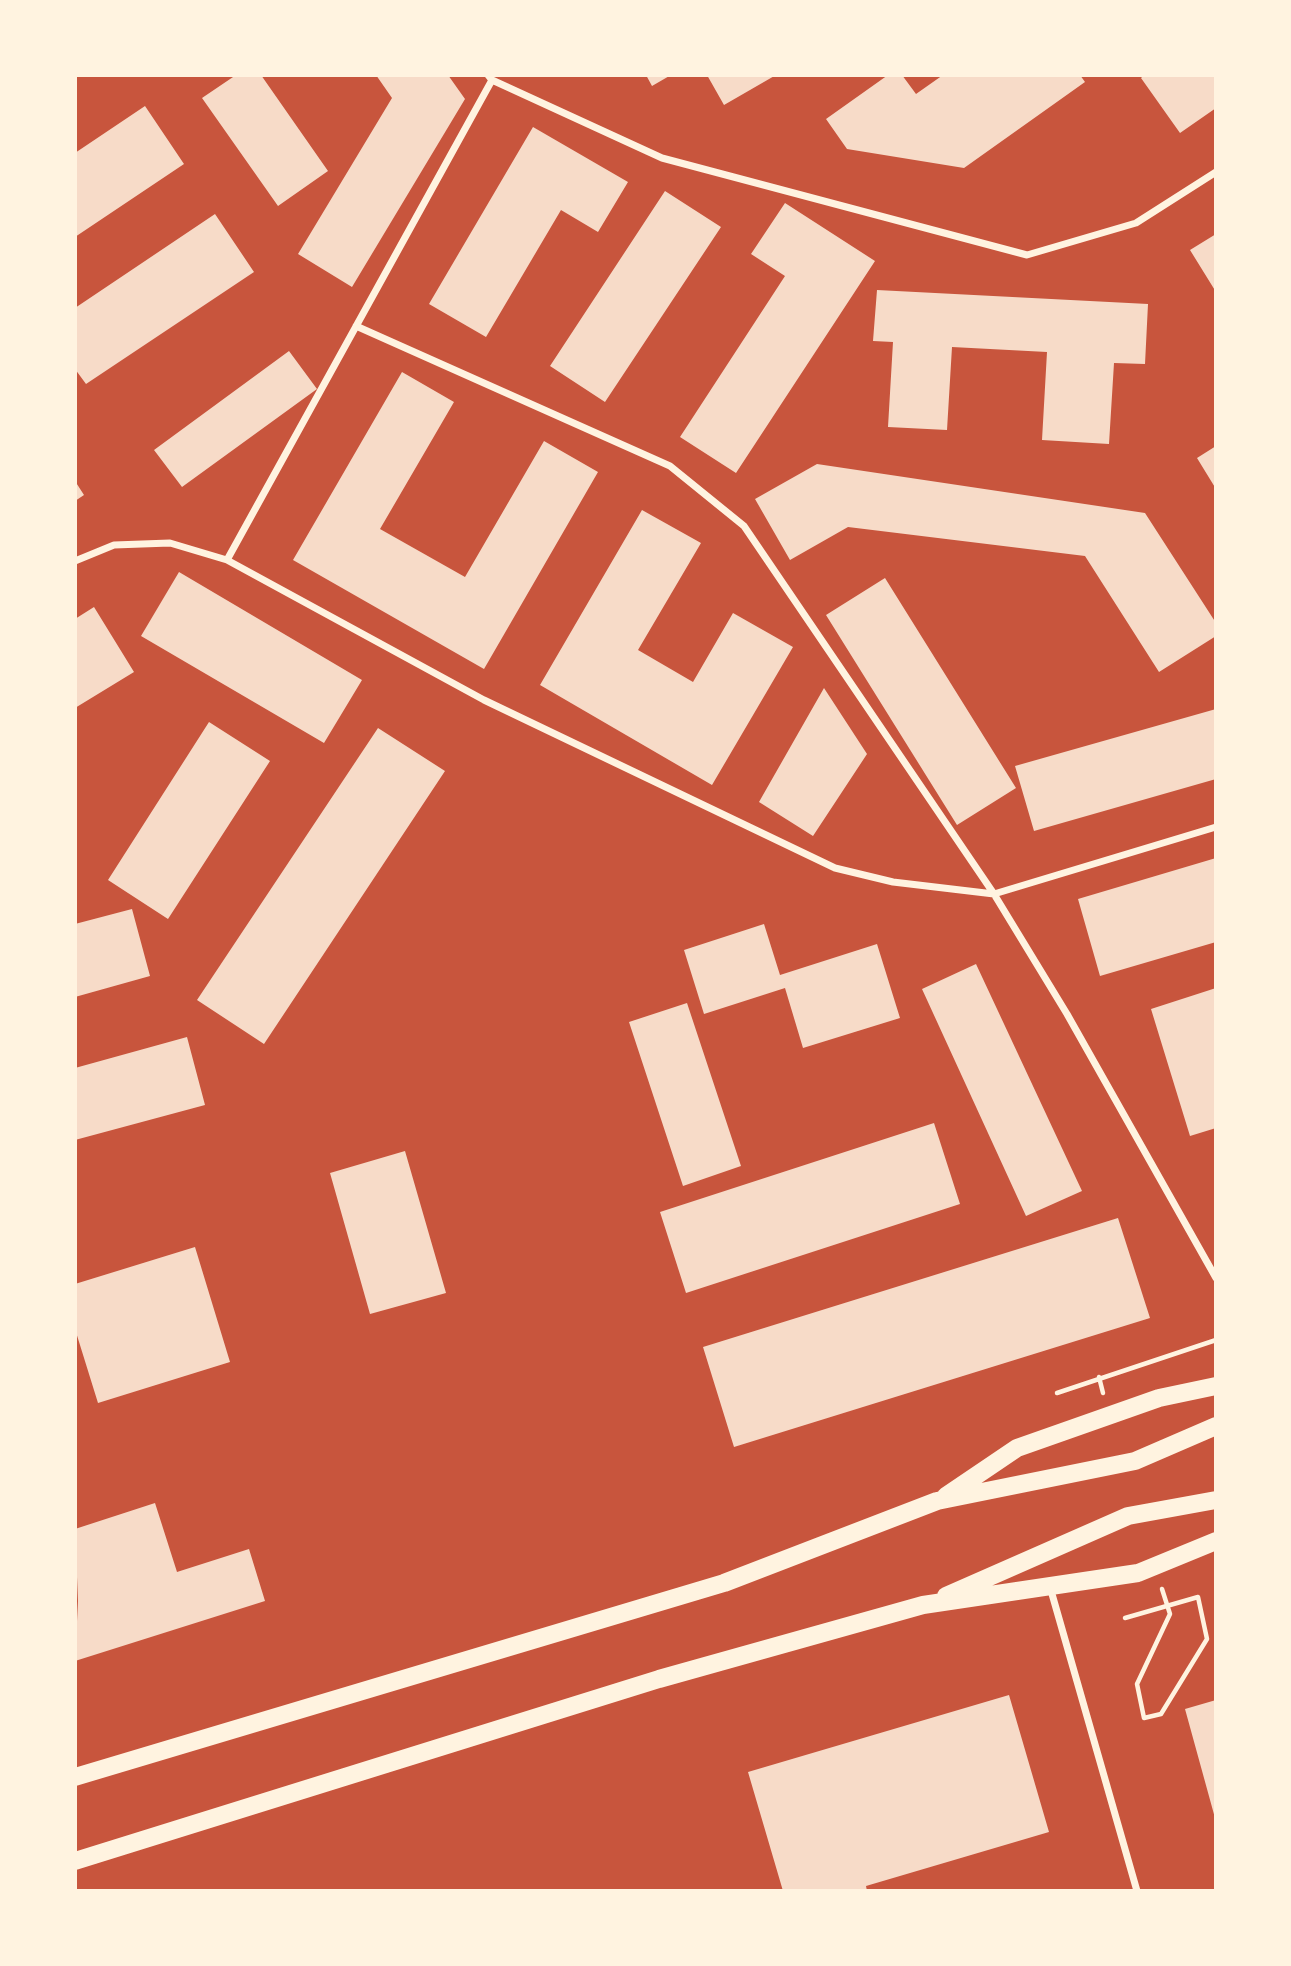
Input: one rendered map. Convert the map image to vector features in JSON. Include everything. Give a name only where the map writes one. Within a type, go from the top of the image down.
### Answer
[{"type":"main road","points":[[937,1502],[1017,1448],[1159,1398],[1216,1386]]},
{"type":"main road","points":[[75,1777],[724,1583],[937,1502],[1135,1461],[1216,1426]]},
{"type":"main road","points":[[923,1605],[1128,1516],[1216,1500]]},
{"type":"main road","points":[[75,1861],[659,1679],[923,1605],[1139,1573],[1216,1541]]},
{"type":"street","points":[[227,560],[490,78],[662,158],[1027,255],[1136,223],[1216,172]]},
{"type":"street","points":[[356,326],[670,466],[744,526],[994,894],[1067,1014],[1216,1278]]},
{"type":"street","points":[[75,561],[114,545],[170,543],[227,560],[484,700],[835,868],[893,882],[994,894],[1216,827]]},
{"type":"street","points":[[1049,1586],[1137,1891]]},
{"type":"path","points":[[1057,1393],[1216,1340]]},
{"type":"path","points":[[1125,1618],[1198,1597],[1207,1639],[1161,1714],[1144,1717],[1138,1684]]},
{"type":"building","points":[[236,75],[261,75],[328,171],[278,206],[202,98]]},
{"type":"building","points":[[376,75],[448,75],[465,99],[352,287],[298,254],[392,98]]},
{"type":"building","points":[[646,75],[671,75],[652,86]]},
{"type":"building","points":[[707,75],[776,75],[724,105]]},
{"type":"building","points":[[888,75],[902,75],[916,94],[943,75],[1080,75],[1085,82],[964,168],[847,149],[826,119]]},
{"type":"building","points":[[1144,75],[1216,75],[1216,108],[1180,133],[1141,78]]},
{"type":"building","points":[[145,106],[184,164],[75,237],[75,153]]},
{"type":"building","points":[[533,127],[628,182],[598,232],[561,210],[486,337],[429,304]]},
{"type":"building","points":[[665,191],[721,227],[605,402],[550,366]]},
{"type":"building","points":[[785,203],[875,261],[736,473],[680,437],[785,276],[751,254]]},
{"type":"building","points":[[215,214],[254,272],[86,384],[75,369],[75,308]]},
{"type":"building","points":[[1216,234],[1216,292],[1190,250]]},
{"type":"building","points":[[877,290],[1148,304],[1145,364],[1114,363],[1109,444],[1042,440],[1047,352],[952,347],[947,430],[888,427],[893,342],[873,341]]},
{"type":"building","points":[[289,351],[317,389],[182,487],[154,450]]},
{"type":"building","points":[[402,372],[454,402],[380,529],[465,577],[544,441],[598,472],[484,669],[293,560]]},
{"type":"building","points":[[1216,446],[1216,489],[1197,458]]},
{"type":"building","points":[[817,464],[1145,513],[1216,623],[1216,636],[1159,672],[1085,556],[848,527],[790,560],[755,499]]},
{"type":"building","points":[[75,481],[84,495],[75,501]]},
{"type":"building","points":[[642,510],[701,543],[638,650],[693,682],[733,613],[793,647],[712,785],[540,685]]},
{"type":"building","points":[[179,572],[362,680],[324,743],[141,636]]},
{"type":"building","points":[[885,578],[1016,788],[957,825],[826,615]]},
{"type":"building","points":[[94,607],[134,672],[75,708],[75,619]]},
{"type":"building","points":[[824,688],[867,754],[813,836],[759,802]]},
{"type":"building","points":[[1216,709],[1216,779],[1034,831],[1015,766]]},
{"type":"building","points":[[209,722],[270,761],[168,919],[108,880]]},
{"type":"building","points":[[378,728],[445,771],[264,1044],[197,1000]]},
{"type":"building","points":[[1216,858],[1216,942],[1100,976],[1078,899]]},
{"type":"building","points":[[132,909],[150,976],[75,997],[75,924]]},
{"type":"building","points":[[764,924],[780,975],[877,944],[900,1018],[803,1048],[785,988],[704,1014],[684,950]]},
{"type":"building","points":[[976,964],[1082,1191],[1026,1216],[922,989]]},
{"type":"building","points":[[1216,988],[1216,1128],[1190,1136],[1151,1009]]},
{"type":"building","points":[[687,1003],[741,1166],[683,1186],[629,1022]]},
{"type":"building","points":[[187,1037],[205,1105],[75,1140],[75,1068]]},
{"type":"building","points":[[934,1123],[960,1204],[686,1293],[660,1212]]},
{"type":"building","points":[[405,1151],[446,1293],[370,1314],[330,1173]]},
{"type":"building","points":[[1118,1218],[1150,1318],[734,1447],[703,1347]]},
{"type":"building","points":[[195,1247],[230,1362],[98,1403],[75,1329],[75,1284]]},
{"type":"building","points":[[155,1503],[177,1572],[249,1549],[265,1601],[75,1661],[78,1601],[75,1529]]},
{"type":"building","points":[[1009,1695],[1049,1832],[866,1886],[867,1891],[783,1891],[748,1772]]},
{"type":"building","points":[[1216,1700],[1216,1818],[1215,1818],[1185,1709]]}]
